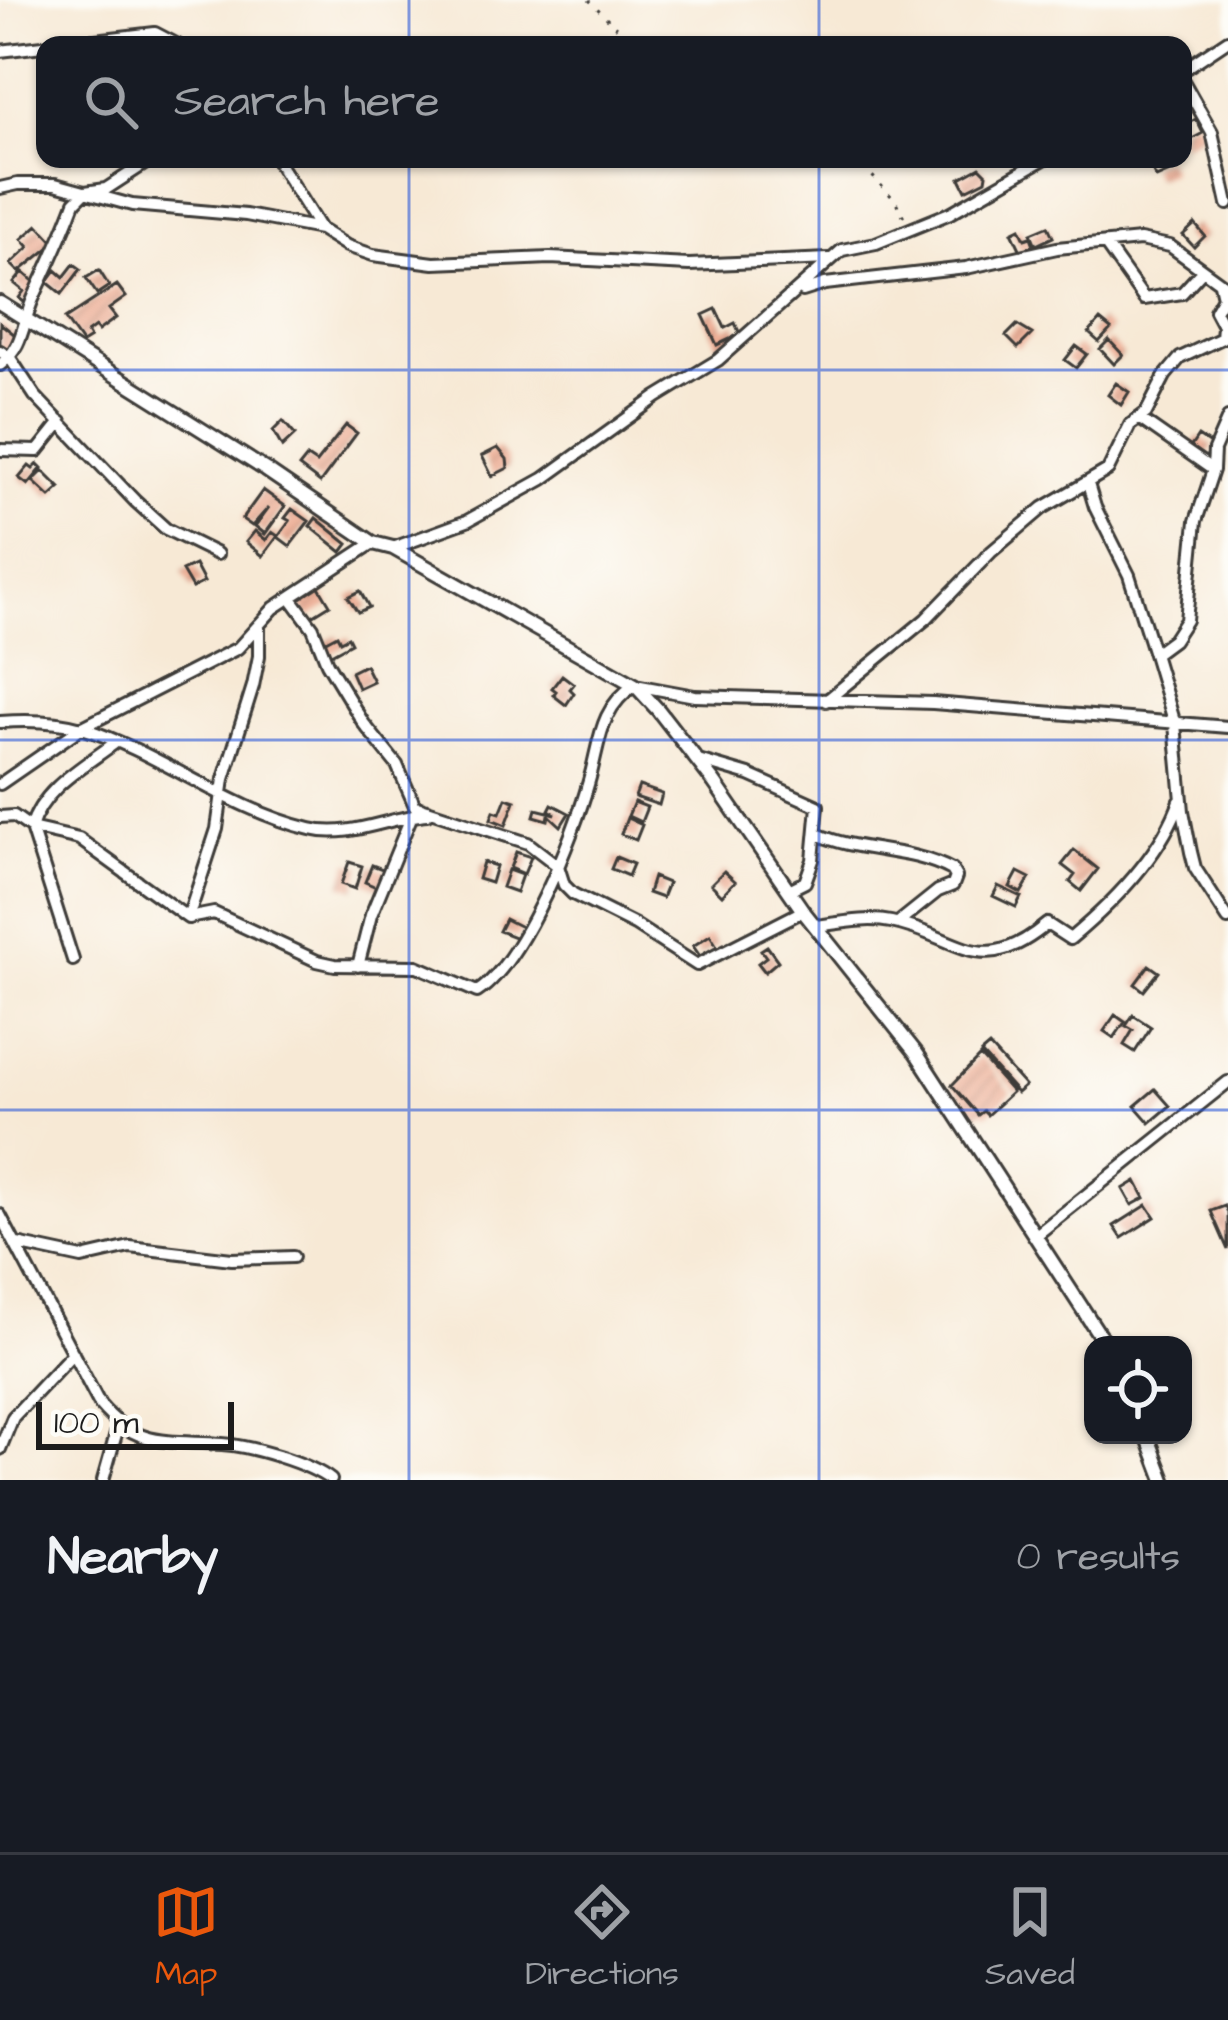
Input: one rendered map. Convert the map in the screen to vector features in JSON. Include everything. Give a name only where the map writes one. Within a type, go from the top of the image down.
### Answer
[{"type":"street","points":[[123,36],[161,36]]},
{"type":"street","points":[[1192,64],[1228,40]]},
{"type":"street","points":[[0,51],[36,45]]},
{"type":"street","points":[[1192,98],[1215,140],[1228,204]]},
{"type":"street","points":[[138,168],[106,189],[85,192],[75,202],[24,334],[3,358],[34,396],[166,529],[217,554]]},
{"type":"street","points":[[282,168],[320,229]]},
{"type":"street","points":[[393,548],[467,521],[543,479],[657,397],[718,360],[842,250],[950,213],[1028,168]]},
{"type":"street","points":[[0,188],[36,183],[132,205],[246,215],[320,229],[346,246],[373,255],[434,263],[550,258],[689,265],[829,259]]},
{"type":"street","points":[[798,293],[825,284],[966,268],[1102,241],[1121,245],[1155,241],[1169,246],[1224,286],[1214,311],[1223,326],[1222,338],[1180,358],[1140,419],[1130,425],[1108,470],[1043,508],[991,552],[926,619],[826,701]]},
{"type":"street","points":[[1102,241],[1144,299],[1182,293],[1202,271]]},
{"type":"street","points":[[0,303],[374,543],[393,548],[635,685],[695,696],[933,703],[1228,727]]},
{"type":"street","points":[[1154,654],[1173,640],[1186,620],[1196,521],[1213,470],[1214,450],[1228,418]]},
{"type":"street","points":[[1140,419],[1213,470]]},
{"type":"street","points":[[0,450],[38,451],[61,422]]},
{"type":"street","points":[[1088,484],[1129,575],[1175,724],[1181,797],[1196,868],[1228,919]]},
{"type":"street","points":[[0,784],[81,728],[238,648],[274,608],[374,543]]},
{"type":"street","points":[[290,598],[313,628],[327,663],[364,724],[397,765],[415,806],[529,843],[558,866],[572,894],[635,925],[697,965],[803,911]]},
{"type":"street","points":[[188,918],[217,829],[220,795],[257,666],[259,627]]},
{"type":"street","points":[[635,685],[698,760],[803,911],[916,1054],[1100,1336]]},
{"type":"street","points":[[0,817],[14,816],[32,828],[79,839],[188,918],[214,914],[317,961],[417,966],[477,992],[503,966],[558,866],[609,708],[635,685]]},
{"type":"street","points":[[0,722],[40,720],[81,728],[220,795],[309,829],[331,832],[432,813]]},
{"type":"street","points":[[73,960],[32,828],[35,815],[53,790],[116,742]]},
{"type":"street","points":[[698,760],[749,775],[818,806],[817,834],[805,882],[791,890]]},
{"type":"street","points":[[816,926],[850,921],[898,923],[977,953],[1020,943],[1047,924],[1070,939],[1162,842],[1181,797]]},
{"type":"street","points":[[358,966],[371,915],[412,815]]},
{"type":"street","points":[[817,834],[834,842],[879,847],[952,871],[953,885],[898,923]]},
{"type":"street","points":[[1035,1236],[1228,1082]]},
{"type":"street","points":[[0,1215],[100,1406],[118,1427],[189,1446],[224,1444],[317,1468],[332,1480]]},
{"type":"street","points":[[17,1244],[82,1258],[130,1247],[232,1259],[293,1257]]},
{"type":"street","points":[[0,1449],[13,1417],[73,1353]]},
{"type":"street","points":[[103,1480],[118,1427]]},
{"type":"street","points":[[1150,1444],[1164,1480]]},
{"type":"path","points":[[589,0],[622,32],[633,36]]},
{"type":"path","points":[[865,168],[896,200],[910,230]]},
{"type":"building","points":[[1196,119],[1203,133],[1192,139]]},
{"type":"building","points":[[978,168],[987,174],[986,180],[966,190],[960,178]]},
{"type":"building","points":[[1151,168],[1170,168],[1172,171],[1156,178]]},
{"type":"building","points":[[1195,224],[1205,236],[1194,247],[1183,235]]},
{"type":"building","points":[[38,225],[55,243],[19,272],[11,264],[29,247],[22,239]]},
{"type":"building","points":[[1048,226],[1053,237],[1036,245],[1031,233]]},
{"type":"building","points":[[1020,228],[1034,245],[1021,251],[1012,232]]},
{"type":"building","points":[[74,264],[81,269],[62,294],[47,282],[56,270],[64,277]]},
{"type":"building","points":[[99,270],[109,286],[97,294],[86,278]]},
{"type":"building","points":[[23,272],[37,284],[25,303],[19,298],[24,291],[14,283]]},
{"type":"building","points":[[117,285],[126,297],[109,309],[116,318],[98,331],[95,327],[82,343],[65,319]]},
{"type":"building","points":[[716,309],[725,328],[735,323],[740,334],[717,345],[703,315]]},
{"type":"building","points":[[1100,320],[1111,329],[1099,342],[1089,333]]},
{"type":"building","points":[[0,323],[19,338],[7,354],[0,348]]},
{"type":"building","points":[[1017,325],[1032,334],[1018,348],[1006,336]]},
{"type":"building","points":[[1109,340],[1123,355],[1114,364],[1100,349]]},
{"type":"building","points":[[1076,346],[1087,354],[1076,368],[1065,360]]},
{"type":"building","points":[[1116,383],[1129,392],[1121,405],[1108,395]]},
{"type":"building","points":[[283,421],[295,435],[282,447],[273,431]]},
{"type":"building","points":[[346,425],[357,433],[320,483],[299,467],[307,457],[316,463]]},
{"type":"building","points":[[1198,436],[1213,446],[1205,458],[1190,448]]},
{"type":"building","points":[[498,448],[508,468],[492,476],[482,456]]},
{"type":"building","points":[[38,464],[42,468],[28,485],[19,478],[29,466],[33,469]]},
{"type":"building","points":[[43,471],[60,488],[50,497],[33,481]]},
{"type":"building","points":[[263,490],[285,506],[265,534],[255,526],[269,507],[252,526],[242,519]]},
{"type":"building","points":[[292,509],[309,521],[290,546],[278,537]]},
{"type":"building","points":[[316,518],[348,544],[342,552],[310,526]]},
{"type":"building","points":[[255,531],[266,540],[272,532],[278,536],[263,556],[246,542]]},
{"type":"building","points":[[195,565],[204,582],[192,588],[182,571]]},
{"type":"building","points":[[318,585],[330,605],[309,618],[296,599]]},
{"type":"building","points":[[360,591],[369,607],[358,612],[348,597]]},
{"type":"building","points":[[337,635],[340,641],[348,637],[351,643],[329,655],[322,643]]},
{"type":"building","points":[[365,665],[373,681],[358,688],[351,672]]},
{"type":"building","points":[[562,675],[574,684],[566,705],[553,695],[552,688]]},
{"type":"building","points":[[639,786],[662,794],[659,805],[635,797]]},
{"type":"building","points":[[506,798],[515,801],[506,825],[491,819],[494,811],[500,813]]},
{"type":"building","points":[[634,802],[647,807],[641,822],[628,816]]},
{"type":"building","points":[[552,804],[569,813],[561,826],[549,815],[548,820],[534,816],[536,809],[556,814],[549,810]]},
{"type":"building","points":[[627,818],[642,825],[636,840],[621,834]]},
{"type":"building","points":[[1074,850],[1098,869],[1081,891],[1070,882],[1075,875],[1062,865]]},
{"type":"building","points":[[516,852],[531,857],[524,874],[510,868]]},
{"type":"building","points":[[616,857],[633,864],[628,876],[611,869]]},
{"type":"building","points":[[349,862],[362,866],[355,889],[341,884]]},
{"type":"building","points":[[483,862],[496,866],[491,883],[478,879]]},
{"type":"building","points":[[372,865],[388,871],[381,889],[365,882]]},
{"type":"building","points":[[508,870],[522,875],[516,892],[502,887]]},
{"type":"building","points":[[724,871],[735,881],[722,895],[711,884]]},
{"type":"building","points":[[1018,872],[1030,878],[1021,893],[1010,887]]},
{"type":"building","points":[[653,877],[668,883],[662,898],[648,893]]},
{"type":"building","points":[[998,886],[1021,897],[1016,907],[993,896]]},
{"type":"building","points":[[505,919],[523,928],[517,938],[499,931]]},
{"type":"building","points":[[710,935],[717,946],[700,956],[693,946]]},
{"type":"building","points":[[767,946],[778,961],[765,972],[758,963],[766,957],[761,950]]},
{"type":"building","points":[[1149,965],[1159,972],[1144,991],[1135,984]]},
{"type":"building","points":[[1115,1015],[1125,1022],[1114,1038],[1104,1031]]},
{"type":"building","points":[[1133,1015],[1151,1027],[1135,1052],[1124,1045],[1133,1030],[1126,1026]]},
{"type":"building","points":[[989,1046],[1025,1086],[1017,1093],[981,1053]]},
{"type":"building","points":[[980,1056],[1012,1092],[987,1115],[983,1111],[978,1115],[952,1085]]},
{"type":"building","points":[[1155,1089],[1170,1106],[1150,1123],[1135,1106]]},
{"type":"building","points":[[1136,1181],[1145,1198],[1132,1205],[1123,1189]]},
{"type":"building","points":[[1147,1205],[1155,1217],[1122,1238],[1114,1226]]},
{"type":"building","points":[[1225,1206],[1228,1213],[1228,1250],[1211,1211]]}]
